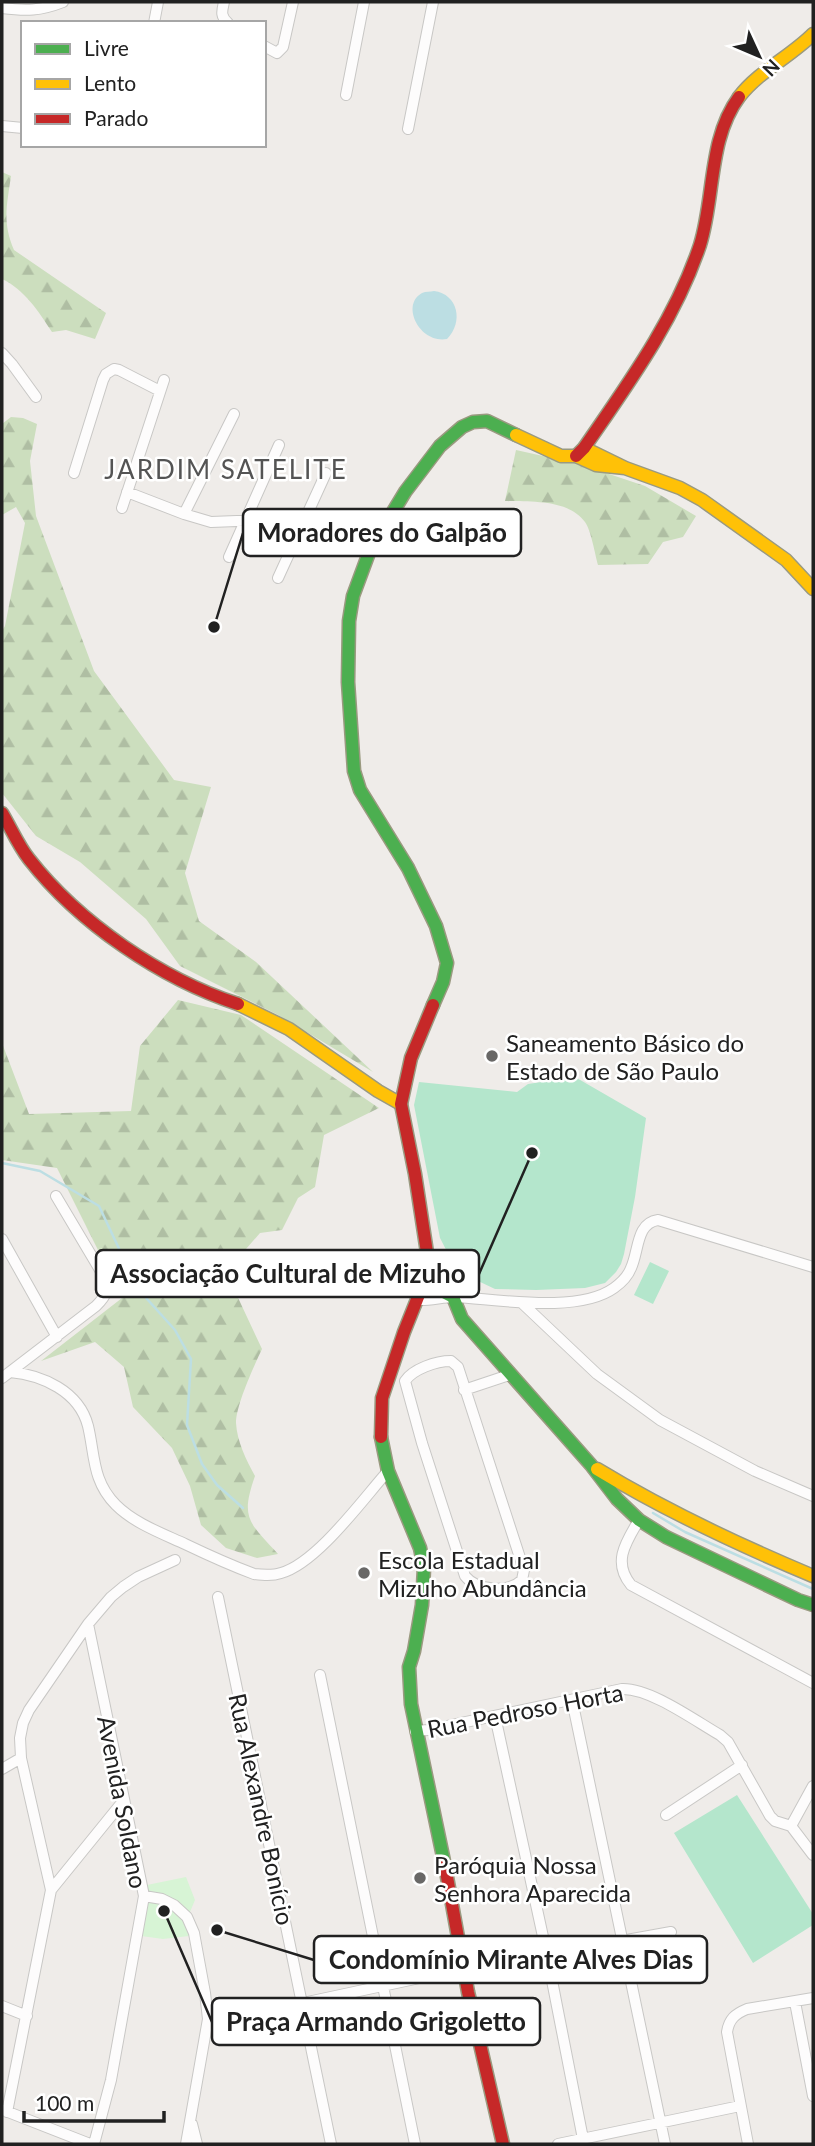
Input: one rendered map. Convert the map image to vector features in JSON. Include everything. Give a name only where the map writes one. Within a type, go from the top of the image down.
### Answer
[{"type":"street","points":[[2,8],[38,10],[63,2]]},
{"type":"street","points":[[154,21],[158,2]]},
{"type":"street","points":[[224,2],[222,12],[226,21]]},
{"type":"street","points":[[266,47],[277,53],[283,47],[293,2]]},
{"type":"street","points":[[346,95],[364,2]]},
{"type":"street","points":[[408,129],[433,2]]},
{"type":"street","points":[[503,2144],[411,1704],[409,1667],[422,1605],[424,1568],[419,1548],[388,1471],[381,1440],[382,1398],[424,1282],[428,1259],[401,1104],[411,1058],[443,982],[447,963],[444,947],[429,909],[408,868],[360,790],[354,771],[348,682],[349,621],[356,585],[385,522],[422,468],[440,446],[462,427],[473,422],[487,421],[551,452],[567,457],[580,452],[640,367],[679,300],[701,242],[719,146],[732,107],[755,81],[802,47],[813,34]]},
{"type":"street","points":[[2,126],[21,128]]},
{"type":"street","points":[[2,354],[36,397]]},
{"type":"street","points":[[74,473],[107,374],[114,369],[119,370],[160,391]]},
{"type":"street","points":[[122,508],[164,380]]},
{"type":"street","points":[[184,514],[234,414]]},
{"type":"street","points":[[229,557],[279,445]]},
{"type":"street","points":[[580,452],[680,488],[702,500],[778,554],[813,589]]},
{"type":"street","points":[[278,578],[326,473]]},
{"type":"street","points":[[127,492],[211,522],[286,519],[305,522],[370,550]]},
{"type":"street","points":[[2,813],[28,858],[85,916],[114,939],[174,978],[208,994],[239,1004],[289,1029],[401,1104]]},
{"type":"street","points":[[4,1374],[57,1337],[107,1294],[107,1283],[56,1196]]},
{"type":"street","points":[[417,1300],[453,1297],[523,1304],[599,1296],[612,1289],[631,1270],[643,1228],[658,1220],[813,1267]]},
{"type":"street","points":[[2,1239],[57,1337]]},
{"type":"street","points":[[424,1282],[453,1297],[462,1319],[591,1465],[617,1499],[639,1520],[721,1564],[813,1605]]},
{"type":"street","points":[[523,1304],[597,1374],[660,1420],[755,1471],[813,1496]]},
{"type":"street","points":[[442,1362],[450,1362],[458,1367],[464,1390],[524,1570],[524,1577],[516,1585],[487,1587],[471,1583],[465,1576],[405,1381],[411,1373],[442,1362]]},
{"type":"street","points":[[4,1374],[29,1374],[51,1383],[64,1391],[81,1409],[89,1429],[91,1455],[99,1480],[113,1503],[124,1513],[166,1536],[254,1574],[267,1576],[282,1573],[307,1559],[388,1471]]},
{"type":"street","points":[[464,1390],[509,1375]]},
{"type":"street","points":[[591,1465],[687,1520],[813,1576]]},
{"type":"street","points":[[656,1504],[645,1504],[639,1510],[639,1520],[628,1539],[622,1558],[622,1571],[631,1585],[813,1683]]},
{"type":"street","points":[[92,2144],[5,2110],[27,2016],[51,1890],[20,1758],[20,1738],[29,1710],[50,1677],[111,1597],[138,1577],[175,1560]]},
{"type":"street","name":"Rua Alexandre Bonício","points":[[218,1597],[331,2144]]},
{"type":"street","name":"Avenida Soldano","points":[[88,1624],[144,1896],[111,2080],[92,2144]]},
{"type":"street","points":[[320,1675],[415,2144]]},
{"type":"street","name":"Rua Pedroso Horta","points":[[415,1731],[633,1689],[720,1735],[728,1742],[770,1816],[775,1821],[791,1826],[813,1855]]},
{"type":"street","points":[[572,1700],[665,2144]]},
{"type":"street","points":[[495,1716],[584,2142]]},
{"type":"street","points":[[2,1769],[20,1758]]},
{"type":"street","points":[[666,1815],[742,1765]]},
{"type":"street","points":[[791,1826],[813,1786]]},
{"type":"street","points":[[51,1890],[124,1800]]},
{"type":"street","points":[[144,1896],[162,1899],[174,1905],[187,1917],[194,1933],[208,2019],[186,2144]]},
{"type":"street","points":[[208,2019],[671,1932]]},
{"type":"street","points":[[748,2144],[727,2032],[730,2021],[747,2009],[813,1998]]},
{"type":"street","points":[[795,2002],[813,2096]]},
{"type":"street","points":[[2,2006],[27,2016]]},
{"type":"street","points":[[558,2144],[584,2142],[740,2106]]},
{"type":"street","points":[[191,2120],[197,2144]]},
{"type":"green space","points":[[2,172],[11,176],[7,222],[14,250],[106,313],[95,339],[66,330],[52,332],[24,295],[2,279]]},
{"type":"green space","points":[[11,417],[23,418],[37,424],[30,461],[36,516],[94,671],[174,780],[211,787],[185,873],[199,921],[256,962],[373,1072],[278,1015],[180,966],[146,919],[80,862],[36,836],[2,793],[2,631],[25,523],[16,507],[2,515],[2,424]]},
{"type":"green space","points":[[516,450],[579,464],[645,486],[696,516],[683,537],[663,542],[648,564],[598,565],[589,531],[578,515],[569,509],[548,503],[505,501]]},
{"type":"green space","points":[[178,1000],[241,1015],[379,1108],[324,1135],[315,1187],[298,1198],[282,1230],[260,1233],[226,1272],[262,1349],[242,1396],[236,1423],[238,1437],[255,1476],[248,1502],[250,1519],[278,1554],[257,1558],[226,1548],[201,1525],[190,1486],[172,1448],[133,1407],[124,1367],[95,1342],[41,1361],[122,1298],[57,1168],[2,1160],[2,1043],[29,1114],[131,1111],[140,1046]]},
{"type":"green space","points":[[575,1077],[646,1118],[635,1197],[621,1264],[605,1283],[585,1288],[495,1289],[457,1271],[440,1238],[414,1105],[419,1082],[517,1092],[528,1084]]},
{"type":"green space","points":[[650,1262],[669,1271],[653,1304],[634,1295]]},
{"type":"green space","points":[[737,1795],[813,1914],[813,1925],[753,1963],[674,1833]]},
{"type":"green space","points":[[186,1877],[195,1900],[187,1919],[189,1936],[163,1939],[134,1935],[142,1886]]},
{"type":"water","points":[[434,291],[449,297],[456,310],[456,325],[447,339],[429,336],[421,330],[413,314],[416,299],[422,293]]},
{"type":"waterway","points":[[2,1163],[40,1171],[99,1206],[138,1289],[175,1330],[191,1359],[187,1425],[202,1464],[217,1485],[243,1508]]},
{"type":"waterway","points":[[653,1513],[685,1532],[813,1589]]},
{"type":"traffic: fast","points":[[433,1005],[443,982],[447,963],[436,926],[408,868],[360,790],[354,771],[348,682],[349,621],[353,596],[370,550],[405,492],[440,446],[462,427],[473,422],[487,421],[516,435]]},
{"type":"traffic: fast","points":[[424,1282],[453,1297],[462,1319],[591,1465],[617,1499],[639,1520],[666,1537],[813,1605]]},
{"type":"traffic: fast","points":[[381,1437],[388,1471],[420,1548],[424,1568],[422,1605],[409,1667],[411,1704],[445,1866]]},
{"type":"traffic: slow","points":[[739,97],[756,79],[813,34]]},
{"type":"traffic: slow","points":[[516,435],[561,456],[576,456],[596,465],[625,468]]},
{"type":"traffic: slow","points":[[584,448],[625,468],[680,488],[702,500],[786,560],[813,589]]},
{"type":"traffic: slow","points":[[238,1004],[289,1029],[401,1104]]},
{"type":"traffic: slow","points":[[597,1469],[703,1527],[813,1576]]},
{"type":"traffic: jam","points":[[576,456],[633,375],[664,325],[690,273],[705,227],[722,131],[739,97]]},
{"type":"traffic: jam","points":[[2,813],[29,859],[49,883],[97,926],[151,964],[180,980],[238,1004]]},
{"type":"traffic: jam","points":[[381,1437],[382,1398],[424,1282],[428,1259],[401,1104],[411,1058],[433,1005]]},
{"type":"traffic: jam","points":[[445,1866],[468,1992],[503,2144]]},
{"type":"place","name":"Moradores do Galpão","points":[[214,627]]},
{"type":"place","name":"Saneamento Básico do Estado de São Paulo","points":[[492,1056]]},
{"type":"place","name":"Associação Cultural de Mizuho","points":[[532,1153]]},
{"type":"place","name":"Escola Estadual Mizuho Abundância","points":[[364,1573]]},
{"type":"place","name":"Paróquia Nossa Senhora Aparecida","points":[[420,1878]]},
{"type":"place","name":"Praça Armando Grigoletto","points":[[164,1911]]},
{"type":"place","name":"Condomínio Mirante Alves Dias","points":[[217,1930]]},
{"type":"district","name":"JARDIM SATELITE","points":[[226,469]]}]
